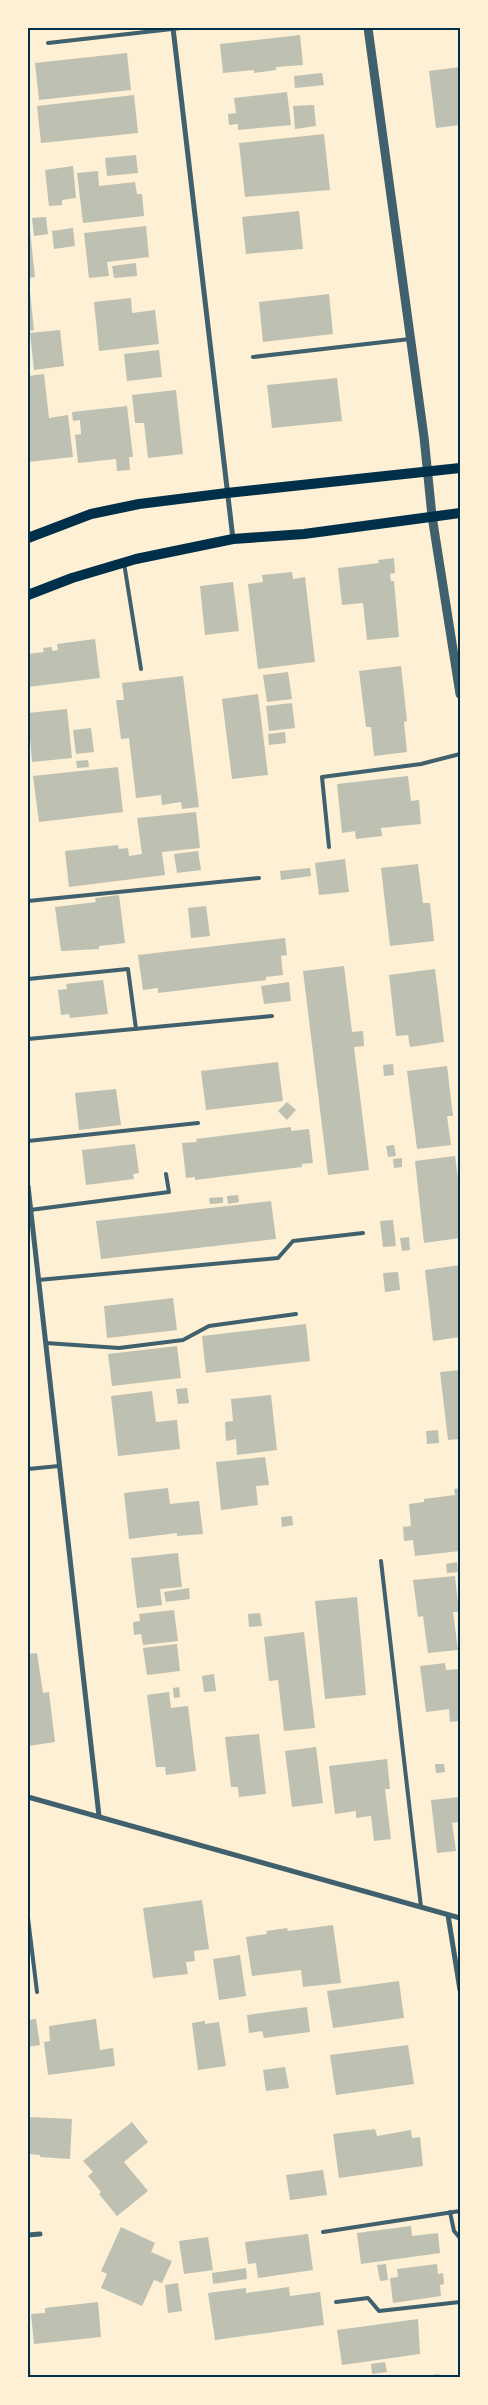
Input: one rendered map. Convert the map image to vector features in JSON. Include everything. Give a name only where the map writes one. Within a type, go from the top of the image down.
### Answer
[{"type":"main road","points":[[28,538],[91,514],[139,504],[227,492],[460,468]]},
{"type":"main road","points":[[28,595],[72,578],[124,563],[233,539],[304,534],[460,513]]},
{"type":"street","points":[[173,28],[233,539]]},
{"type":"street","points":[[368,28],[428,471],[432,516],[460,694]]},
{"type":"street","points":[[28,1186],[100,1816]]},
{"type":"street","points":[[28,1797],[460,1918]]},
{"type":"street","points":[[448,1915],[460,1990]]},
{"type":"street","points":[[28,2235],[40,2234]]},
{"type":"lane","points":[[48,43],[181,28]]},
{"type":"lane","points":[[253,357],[410,339]]},
{"type":"lane","points":[[124,563],[141,669]]},
{"type":"lane","points":[[329,847],[322,777],[421,764],[460,754]]},
{"type":"lane","points":[[28,901],[260,878]]},
{"type":"lane","points":[[28,979],[128,969],[136,1028]]},
{"type":"lane","points":[[28,1039],[272,1016]]},
{"type":"lane","points":[[28,1142],[198,1123]]},
{"type":"lane","points":[[30,1210],[169,1192],[166,1174]]},
{"type":"lane","points":[[38,1280],[278,1258],[293,1241],[362,1233]]},
{"type":"lane","points":[[46,1343],[119,1348],[183,1340],[209,1326],[296,1314]]},
{"type":"lane","points":[[28,1470],[60,1466]]},
{"type":"lane","points":[[381,1560],[420,1907]]},
{"type":"lane","points":[[28,1918],[37,1992]]},
{"type":"lane","points":[[323,2232],[460,2211]]},
{"type":"lane","points":[[450,2212],[454,2232],[460,2238]]},
{"type":"lane","points":[[336,2302],[368,2298],[379,2311],[460,2302]]},
{"type":"building","points":[[300,35],[303,65],[276,67],[276,70],[254,73],[254,70],[223,73],[220,44]]},
{"type":"building","points":[[127,53],[131,90],[39,100],[35,63]]},
{"type":"building","points":[[460,67],[460,125],[436,128],[429,71]]},
{"type":"building","points":[[322,73],[324,85],[295,88],[294,76]]},
{"type":"building","points":[[287,92],[291,125],[238,130],[238,124],[229,125],[228,114],[236,113],[234,98]]},
{"type":"building","points":[[134,95],[138,133],[41,143],[37,106]]},
{"type":"building","points":[[314,105],[316,126],[295,129],[293,106]]},
{"type":"building","points":[[324,134],[330,190],[245,197],[239,143]]},
{"type":"building","points":[[136,155],[138,173],[107,176],[105,158]]},
{"type":"building","points":[[73,166],[76,198],[62,200],[62,205],[49,206],[45,170]]},
{"type":"building","points":[[98,171],[99,186],[135,182],[137,194],[142,194],[144,216],[83,223],[77,173]]},
{"type":"building","points":[[299,211],[303,249],[246,254],[242,217]]},
{"type":"building","points":[[46,217],[48,234],[34,236],[32,218]]},
{"type":"building","points":[[146,226],[149,257],[107,262],[109,276],[89,278],[84,233]]},
{"type":"building","points":[[73,228],[75,246],[54,249],[52,231]]},
{"type":"building","points":[[28,230],[30,230],[35,277],[28,278]]},
{"type":"building","points":[[136,263],[137,276],[114,278],[112,266]]},
{"type":"building","points":[[30,292],[34,330],[28,331],[28,293]]},
{"type":"building","points":[[329,294],[333,334],[263,342],[259,302]]},
{"type":"building","points":[[131,298],[132,313],[155,310],[159,344],[99,351],[94,302]]},
{"type":"building","points":[[60,330],[64,366],[34,370],[30,333]]},
{"type":"building","points":[[159,350],[162,377],[127,381],[124,354]]},
{"type":"building","points":[[44,374],[49,418],[68,415],[73,457],[28,462],[28,376]]},
{"type":"building","points":[[337,378],[342,421],[272,428],[267,385]]},
{"type":"building","points":[[176,390],[183,454],[148,458],[144,423],[135,423],[132,395]]},
{"type":"building","points":[[127,406],[133,457],[129,457],[130,470],[117,471],[116,459],[78,463],[75,435],[81,434],[80,420],[73,421],[72,412]]},
{"type":"building","points":[[394,558],[395,573],[390,574],[391,581],[394,581],[399,637],[367,640],[363,603],[342,605],[338,568],[379,563],[378,560]]},
{"type":"building","points":[[292,572],[293,579],[305,577],[315,662],[258,669],[248,584],[263,582],[262,575]]},
{"type":"building","points":[[233,582],[239,631],[205,635],[200,586]]},
{"type":"building","points":[[95,639],[100,678],[28,687],[28,654],[44,652],[43,648],[52,647],[52,651],[58,650],[57,644]]},
{"type":"building","points":[[401,666],[407,721],[404,722],[407,752],[374,756],[371,727],[366,727],[359,671]]},
{"type":"building","points":[[288,672],[292,699],[267,702],[263,675]]},
{"type":"building","points":[[183,676],[199,807],[182,809],[181,802],[162,805],[161,795],[136,798],[129,738],[121,739],[116,700],[124,700],[122,683]]},
{"type":"building","points":[[258,694],[268,775],[232,779],[222,699]]},
{"type":"building","points":[[292,703],[295,728],[269,731],[266,706]]},
{"type":"building","points":[[67,709],[72,758],[32,762],[28,713]]},
{"type":"building","points":[[91,728],[94,752],[76,754],[73,730]]},
{"type":"building","points":[[285,732],[286,743],[269,745],[268,734]]},
{"type":"building","points":[[88,760],[89,767],[77,768],[76,761]]},
{"type":"building","points":[[118,767],[123,812],[39,822],[33,776]]},
{"type":"building","points":[[408,776],[411,801],[419,800],[421,824],[381,828],[382,836],[356,839],[355,831],[342,833],[337,784]]},
{"type":"building","points":[[196,812],[200,848],[162,852],[165,875],[69,887],[65,851],[118,845],[119,849],[128,848],[129,856],[142,854],[137,818]]},
{"type":"building","points":[[198,851],[201,870],[177,873],[174,854]]},
{"type":"building","points":[[345,859],[349,892],[319,895],[315,863]]},
{"type":"building","points":[[418,864],[423,903],[430,903],[434,941],[390,946],[381,868]]},
{"type":"building","points":[[310,868],[311,876],[281,880],[280,871]]},
{"type":"building","points":[[119,895],[125,943],[99,946],[99,949],[61,951],[55,907],[96,902],[95,898]]},
{"type":"building","points":[[206,906],[210,936],[191,938],[188,908]]},
{"type":"building","points":[[285,938],[287,955],[281,956],[283,975],[266,977],[266,980],[158,993],[158,988],[143,990],[138,955]]},
{"type":"building","points":[[344,966],[352,1032],[363,1031],[364,1046],[354,1047],[369,1170],[328,1175],[303,971]]},
{"type":"building","points":[[435,969],[444,1042],[410,1047],[408,1035],[396,1036],[389,975]]},
{"type":"building","points":[[103,980],[108,1014],[70,1018],[69,1014],[61,1015],[58,990],[67,989],[66,984]]},
{"type":"building","points":[[289,982],[291,1001],[264,1004],[261,986]]},
{"type":"building","points":[[278,1062],[283,1101],[206,1110],[201,1071]]},
{"type":"building","points":[[393,1064],[394,1075],[384,1076],[383,1065]]},
{"type":"building","points":[[447,1066],[453,1116],[447,1116],[451,1145],[417,1149],[407,1071]]},
{"type":"building","points":[[116,1089],[121,1125],[79,1130],[75,1093]]},
{"type":"building","points":[[287,1102],[296,1110],[287,1120],[278,1111]]},
{"type":"building","points":[[291,1127],[291,1131],[309,1129],[313,1163],[302,1164],[302,1167],[195,1180],[195,1177],[186,1178],[182,1143],[197,1142],[196,1139]]},
{"type":"building","points":[[135,1144],[139,1173],[133,1174],[134,1179],[86,1185],[82,1150]]},
{"type":"building","points":[[394,1145],[396,1156],[388,1157],[386,1146]]},
{"type":"building","points":[[455,1156],[460,1192],[460,1238],[424,1243],[415,1161]]},
{"type":"building","points":[[402,1158],[402,1167],[394,1168],[393,1159]]},
{"type":"building","points":[[238,1195],[239,1202],[228,1204],[227,1196]]},
{"type":"building","points":[[223,1197],[223,1203],[210,1204],[209,1198]]},
{"type":"building","points":[[271,1201],[276,1239],[101,1259],[96,1221]]},
{"type":"building","points":[[393,1220],[396,1246],[383,1247],[380,1221]]},
{"type":"building","points":[[409,1237],[410,1250],[402,1251],[400,1238]]},
{"type":"building","points":[[460,1265],[460,1337],[433,1341],[425,1270]]},
{"type":"building","points":[[398,1272],[400,1290],[385,1292],[383,1273]]},
{"type":"building","points":[[173,1298],[177,1330],[107,1338],[104,1306]]},
{"type":"building","points":[[306,1324],[310,1361],[206,1373],[202,1336]]},
{"type":"building","points":[[177,1346],[181,1378],[112,1386],[108,1354]]},
{"type":"building","points":[[460,1370],[460,1439],[448,1440],[440,1372]]},
{"type":"building","points":[[187,1388],[189,1403],[178,1404],[176,1389]]},
{"type":"building","points":[[152,1391],[156,1422],[177,1420],[180,1449],[118,1456],[111,1396]]},
{"type":"building","points":[[271,1395],[277,1450],[237,1455],[236,1439],[226,1441],[225,1422],[233,1421],[231,1399]]},
{"type":"building","points":[[438,1430],[439,1443],[427,1444],[426,1431]]},
{"type":"building","points":[[265,1457],[269,1485],[256,1486],[258,1505],[221,1510],[216,1462]]},
{"type":"building","points":[[168,1488],[170,1504],[199,1501],[203,1534],[177,1536],[177,1533],[129,1539],[124,1493]]},
{"type":"building","points":[[460,1488],[460,1551],[415,1556],[413,1540],[404,1541],[403,1527],[411,1526],[409,1504],[424,1502],[424,1499],[455,1495],[454,1489]]},
{"type":"building","points":[[292,1516],[293,1525],[282,1527],[281,1517]]},
{"type":"building","points":[[178,1553],[182,1587],[160,1589],[162,1605],[137,1608],[131,1558]]},
{"type":"building","points":[[457,1562],[458,1572],[447,1573],[446,1564]]},
{"type":"building","points":[[455,1576],[459,1612],[453,1612],[458,1650],[428,1653],[423,1616],[418,1617],[413,1580]]},
{"type":"building","points":[[189,1588],[190,1599],[166,1602],[164,1592]]},
{"type":"building","points":[[357,1597],[366,1695],[325,1699],[315,1601]]},
{"type":"building","points":[[174,1610],[178,1641],[143,1645],[141,1634],[134,1635],[133,1622],[140,1621],[139,1614]]},
{"type":"building","points":[[260,1613],[262,1626],[249,1627],[248,1614]]},
{"type":"building","points":[[304,1632],[315,1728],[284,1731],[278,1680],[269,1681],[264,1637]]},
{"type":"building","points":[[177,1644],[180,1671],[147,1675],[143,1648]]},
{"type":"building","points":[[37,1653],[43,1693],[49,1692],[55,1742],[28,1746],[28,1654]]},
{"type":"building","points":[[445,1663],[446,1670],[458,1669],[460,1721],[450,1722],[449,1709],[426,1712],[420,1666]]},
{"type":"building","points":[[214,1674],[216,1691],[204,1692],[202,1676]]},
{"type":"building","points":[[179,1687],[180,1697],[174,1698],[173,1688]]},
{"type":"building","points":[[169,1692],[171,1708],[188,1706],[196,1771],[166,1775],[165,1767],[156,1767],[147,1695]]},
{"type":"building","points":[[259,1734],[266,1794],[239,1797],[238,1787],[231,1787],[225,1737]]},
{"type":"building","points":[[316,1747],[323,1803],[292,1807],[285,1751]]},
{"type":"building","points":[[387,1759],[390,1789],[385,1789],[391,1839],[374,1841],[371,1816],[356,1818],[356,1811],[335,1814],[329,1766]]},
{"type":"building","points":[[435,1764],[444,1764],[445,1772],[436,1773]]},
{"type":"building","points":[[460,1797],[460,1822],[452,1823],[456,1851],[437,1853],[431,1800]]},
{"type":"building","points":[[202,1900],[209,1949],[194,1951],[195,1961],[186,1962],[188,1974],[153,1978],[143,1908]]},
{"type":"building","points":[[333,1925],[341,1983],[303,1987],[301,1970],[252,1976],[246,1937],[267,1934],[266,1931],[287,1928],[288,1931]]},
{"type":"building","points":[[240,1955],[246,1996],[219,2000],[213,1959]]},
{"type":"building","points":[[399,1981],[404,2018],[333,2028],[327,1991]]},
{"type":"building","points":[[307,2007],[310,2032],[264,2038],[262,2031],[249,2033],[247,2015]]},
{"type":"building","points":[[36,2019],[40,2045],[28,2047],[28,2020]]},
{"type":"building","points":[[96,2019],[100,2050],[113,2048],[115,2066],[48,2075],[44,2042],[50,2041],[49,2026]]},
{"type":"building","points":[[205,2021],[205,2024],[219,2022],[226,2066],[198,2070],[192,2023]]},
{"type":"building","points":[[408,2045],[414,2084],[336,2095],[330,2055]]},
{"type":"building","points":[[285,2067],[289,2088],[266,2091],[263,2070]]},
{"type":"building","points":[[28,2117],[72,2119],[70,2159],[40,2157],[40,2155],[28,2154]]},
{"type":"building","points":[[132,2122],[148,2142],[124,2162],[148,2191],[117,2216],[99,2194],[101,2192],[88,2176],[93,2172],[83,2161]]},
{"type":"building","points":[[375,2129],[377,2136],[411,2130],[412,2138],[420,2137],[423,2166],[339,2178],[333,2134]]},
{"type":"building","points":[[323,2170],[327,2195],[290,2200],[286,2175]]},
{"type":"building","points":[[411,2226],[412,2236],[438,2233],[440,2253],[361,2264],[357,2233]]},
{"type":"building","points":[[121,2227],[155,2243],[151,2252],[172,2261],[162,2283],[154,2280],[142,2306],[101,2288],[107,2274],[101,2271]]},
{"type":"building","points":[[308,2234],[313,2270],[258,2278],[256,2263],[248,2264],[245,2242]]},
{"type":"building","points":[[208,2237],[213,2270],[184,2274],[179,2241]]},
{"type":"building","points":[[386,2264],[388,2280],[380,2281],[377,2265]]},
{"type":"building","points":[[437,2264],[438,2274],[443,2273],[444,2284],[440,2285],[441,2296],[393,2303],[390,2278],[398,2277],[397,2269]]},
{"type":"building","points":[[246,2268],[247,2279],[213,2284],[212,2273]]},
{"type":"building","points":[[178,2283],[182,2311],[168,2313],[165,2285]]},
{"type":"building","points":[[289,2287],[290,2296],[320,2292],[324,2325],[215,2340],[208,2293],[246,2288],[246,2293]]},
{"type":"building","points":[[98,2302],[101,2337],[34,2344],[31,2314],[45,2313],[45,2308]]},
{"type":"building","points":[[418,2319],[420,2354],[342,2365],[337,2330]]},
{"type":"building","points":[[29,2355],[31,2378],[28,2378]]},
{"type":"building","points":[[385,2362],[387,2372],[372,2374],[371,2364]]},
{"type":"building","points":[[439,2374],[440,2378],[424,2378],[424,2376]]}]
